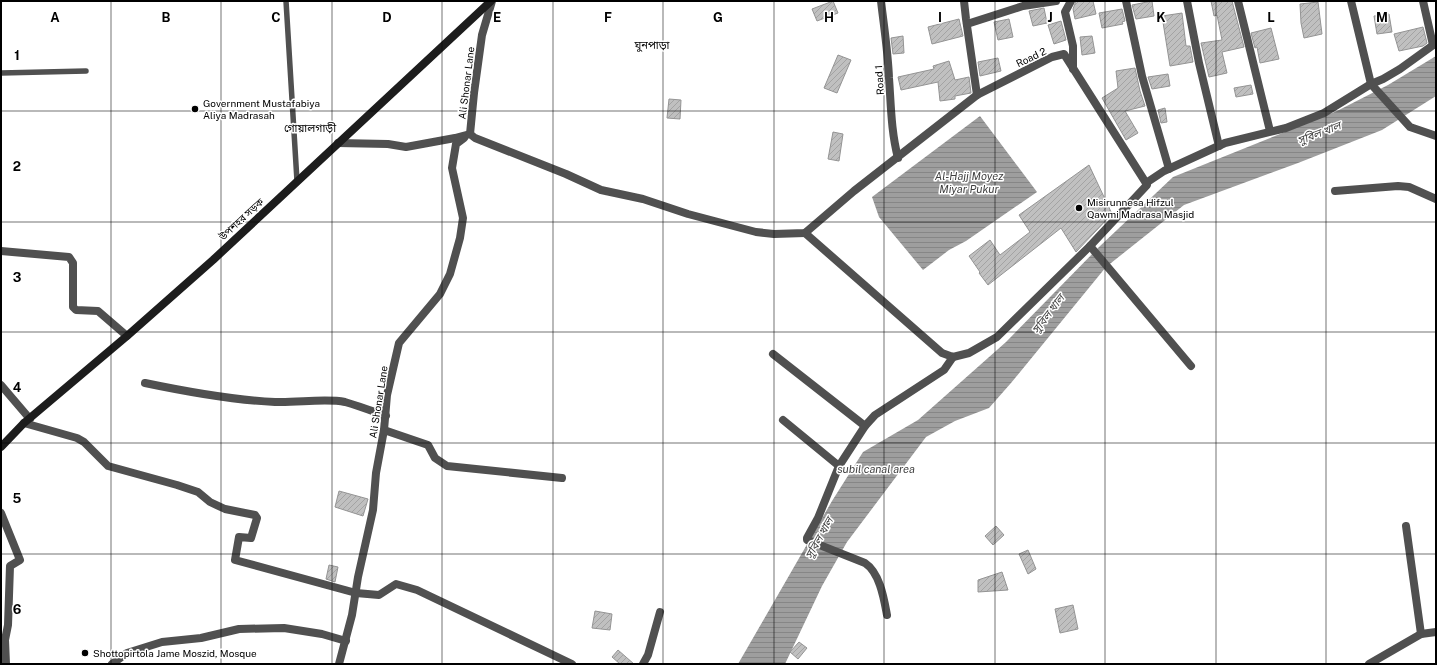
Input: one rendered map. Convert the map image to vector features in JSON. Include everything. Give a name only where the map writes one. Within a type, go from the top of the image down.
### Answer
[{"type":"main road","name":"উপশহর সড়ক","points":[[1,447],[27,421],[127,336],[212,260],[478,12],[492,1]]},
{"type":"street","points":[[478,12],[483,1]]},
{"type":"street","name":"Ali Shonar Lane","points":[[340,664],[373,510],[376,473],[386,416],[387,395],[399,343],[440,294],[450,274],[460,238],[463,218],[452,168],[456,144],[470,134],[482,35],[492,1]]},
{"type":"street","name":"Road 1","points":[[881,1],[889,76],[893,136],[898,158]]},
{"type":"street","points":[[338,143],[388,144],[406,147],[470,134],[475,138],[566,174],[601,190],[643,199],[688,214],[756,232],[774,234],[805,233],[854,191],[977,95],[964,1]]},
{"type":"street","points":[[966,24],[1023,6],[1056,1]]},
{"type":"street","points":[[1071,1],[1065,12],[1074,46],[1073,69]]},
{"type":"street","points":[[1126,1],[1142,76],[1169,169]]},
{"type":"street","points":[[1187,1],[1199,63],[1219,146]]},
{"type":"street","points":[[1238,1],[1270,131]]},
{"type":"street","points":[[1351,1],[1372,86],[1410,127],[1436,136]]},
{"type":"street","points":[[805,233],[942,352],[954,356],[969,353],[997,337],[1090,246],[1147,185],[1146,184],[1169,169],[1225,143],[1286,128],[1324,113],[1383,80],[1434,44],[1423,1]]},
{"type":"street","name":"Road 2","points":[[977,95],[1052,57],[1064,54],[1146,184]]},
{"type":"street","points":[[1335,191],[1398,186],[1409,187],[1436,199]]},
{"type":"street","points":[[1090,246],[1191,366]]},
{"type":"street","points":[[1,251],[69,257],[72,263],[72,307],[76,310],[98,311],[127,336]]},
{"type":"street","points":[[773,354],[865,426]]},
{"type":"street","points":[[887,615],[883,593],[871,568],[865,563],[808,540],[807,538],[818,518],[839,466],[865,426],[875,415],[944,370],[954,356]]},
{"type":"street","points":[[145,383],[228,398],[298,403],[326,401],[344,402],[386,416]]},
{"type":"street","points":[[1,385],[27,421],[77,438],[84,442],[108,466],[198,492],[210,502],[225,509],[255,515],[257,518],[251,538],[239,537],[235,560],[356,593],[379,595],[396,584],[417,590],[572,664]]},
{"type":"street","points":[[783,420],[839,466]]},
{"type":"street","points":[[384,430],[428,445],[435,458],[447,466],[562,478]]},
{"type":"street","points":[[1,513],[20,560],[10,566],[8,625],[5,640],[6,664]]},
{"type":"street","points":[[1406,526],[1422,634]]},
{"type":"street","points":[[643,664],[648,655],[660,612]]},
{"type":"street","points":[[112,664],[127,653],[162,642],[201,638],[239,629],[284,628],[322,634],[346,641]]},
{"type":"street","points":[[1369,664],[1422,634],[1436,632]]},
{"type":"lane","points":[[286,1],[297,181]]},
{"type":"lane","points":[[1,73],[86,71]]},
{"type":"water","name":"subil canal area","points":[[1436,56],[1436,96],[1382,130],[1184,205],[1106,267],[989,408],[955,421],[926,437],[847,542],[822,586],[785,664],[738,664],[832,501],[863,452],[918,420],[1006,342],[1099,247],[1173,177],[1337,111],[1388,85]]},
{"type":"water","name":"Al-Hajj Moyez Miyar Pukur","points":[[980,116],[1037,192],[966,241],[949,250],[923,270],[879,217],[872,197]]},
{"type":"building","points":[[833,1],[838,13],[817,21],[812,9]]},
{"type":"building","points":[[1076,1],[1093,1],[1096,14],[1075,19],[1073,9]]},
{"type":"building","points":[[1152,1],[1154,16],[1136,19],[1132,5]]},
{"type":"building","points":[[1211,1],[1232,1],[1244,47],[1222,52],[1227,73],[1209,77],[1201,43],[1222,40],[1217,15],[1214,16]]},
{"type":"building","points":[[1318,2],[1322,34],[1304,38],[1301,23],[1300,4]]},
{"type":"building","points":[[1044,8],[1047,23],[1033,26],[1029,11]]},
{"type":"building","points":[[1122,9],[1125,21],[1122,22],[1123,24],[1102,28],[1099,13]]},
{"type":"building","points":[[1182,13],[1186,46],[1190,46],[1193,62],[1170,66],[1162,16]]},
{"type":"building","points":[[1389,14],[1392,32],[1377,34],[1374,16]]},
{"type":"building","points":[[959,19],[963,36],[932,44],[928,27]]},
{"type":"building","points":[[1009,19],[1013,37],[998,40],[994,22]]},
{"type":"building","points":[[1061,21],[1066,40],[1054,44],[1048,25]]},
{"type":"building","points":[[1423,27],[1427,43],[1423,46],[1399,51],[1394,34]]},
{"type":"building","points":[[1271,28],[1279,59],[1260,63],[1257,47],[1255,48],[1251,33]]},
{"type":"building","points":[[903,36],[904,53],[893,54],[891,38]]},
{"type":"building","points":[[1092,36],[1095,53],[1082,55],[1080,37]]},
{"type":"building","points":[[838,55],[851,60],[837,93],[824,88]]},
{"type":"building","points":[[998,58],[1001,71],[980,76],[978,62]]},
{"type":"building","points":[[949,61],[955,80],[969,77],[971,93],[955,96],[955,99],[940,101],[938,82],[901,90],[898,77],[934,69],[933,66]]},
{"type":"building","points":[[1135,68],[1145,106],[1125,111],[1138,133],[1126,140],[1102,98],[1118,88],[1116,71]]},
{"type":"building","points":[[1168,74],[1170,86],[1152,89],[1148,77]]},
{"type":"building","points":[[1251,85],[1253,94],[1236,97],[1234,88]]},
{"type":"building","points":[[669,99],[681,100],[680,119],[667,118]]},
{"type":"building","points":[[1165,108],[1167,122],[1161,123],[1158,110]]},
{"type":"building","points":[[833,132],[843,134],[839,161],[828,159]]},
{"type":"building","points":[[1089,165],[1112,214],[1076,252],[1061,228],[988,285],[969,256],[990,240],[1000,255],[1030,232],[1019,215]]},
{"type":"building","points":[[339,491],[368,499],[363,516],[335,507]]},
{"type":"building","points":[[996,526],[1004,535],[993,545],[985,536]]},
{"type":"building","points":[[1028,550],[1036,569],[1028,574],[1019,554]]},
{"type":"building","points":[[329,565],[338,567],[335,582],[326,579]]},
{"type":"building","points":[[1002,572],[1008,590],[978,592],[978,580]]},
{"type":"building","points":[[1073,605],[1078,629],[1060,633],[1055,609]]},
{"type":"building","points":[[595,611],[612,614],[610,630],[592,628]]},
{"type":"building","points":[[799,642],[807,648],[798,659],[790,652]]},
{"type":"building","points":[[618,650],[634,664],[620,664],[612,657]]},
{"type":"place","name":"Government Mustafabiya Aliya Madrasah","points":[[195,109]]},
{"type":"place","name":"Misirunnesa Hifzul Qawmi Madrasa Masjid","points":[[1079,208]]},
{"type":"place","name":"Shottopirtola Jame Moszid, Mosque","points":[[85,653]]},
{"type":"district","name":"ঘুনপাড়া","points":[[652,45]]},
{"type":"district","name":"গোয়ালগাড়ী","points":[[310,128]]},
{"type":"water label","name":"সুবিল খাল","points":[[1319,133]]},
{"type":"water label","name":"সুবিল খাল","points":[[1048,314]]},
{"type":"water label","name":"সুবিল খাল","points":[[819,538]]}]
